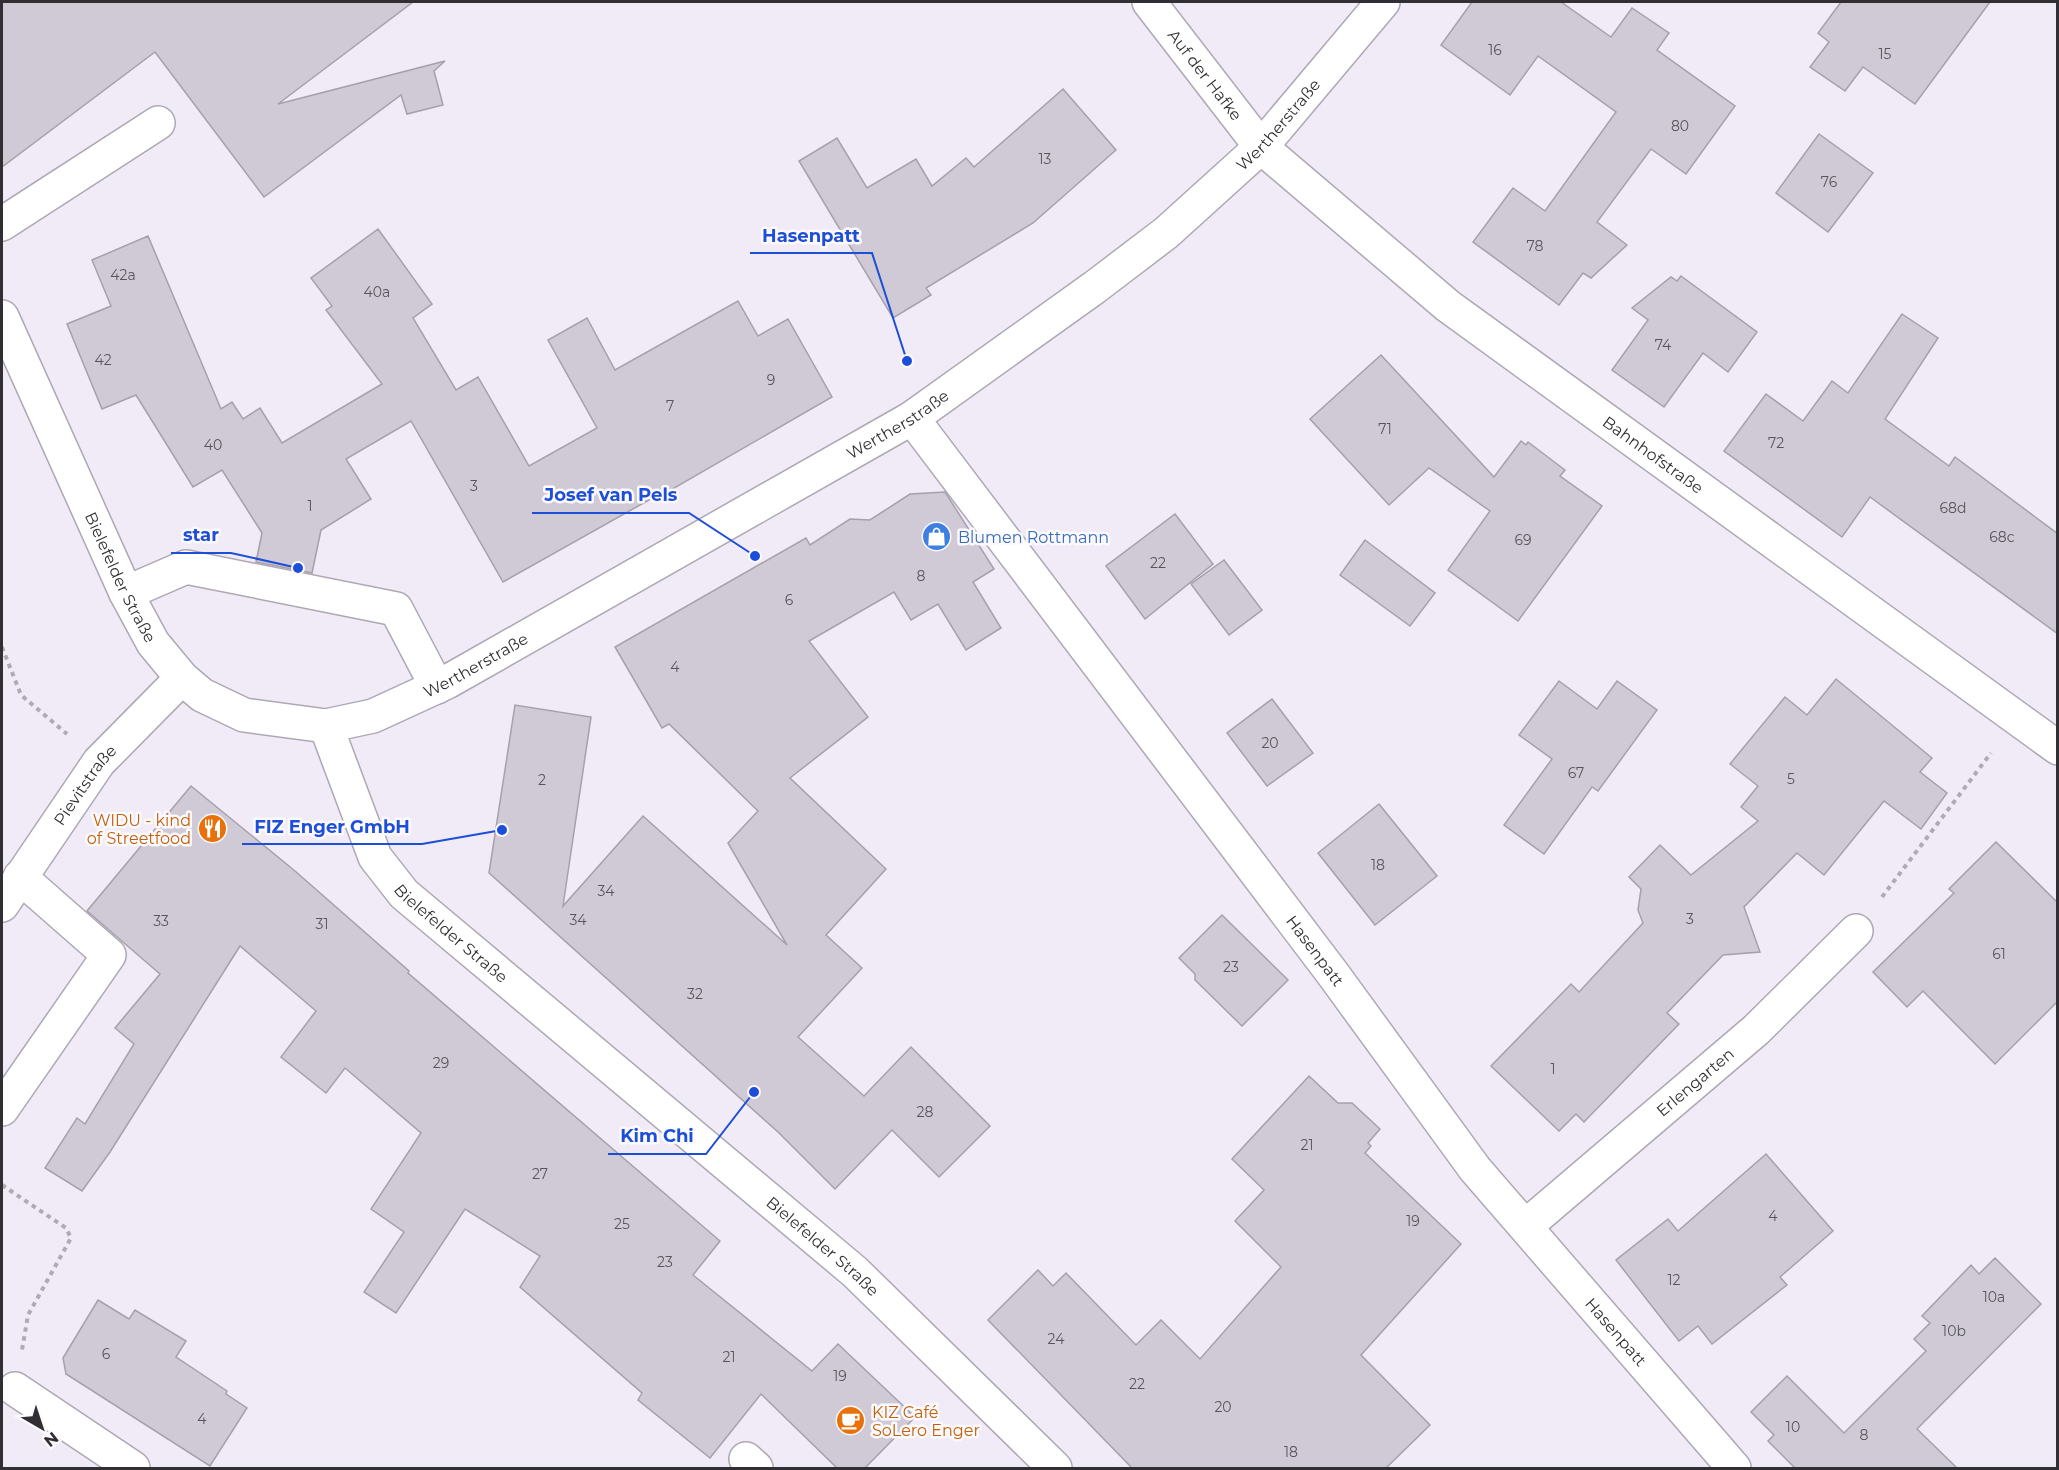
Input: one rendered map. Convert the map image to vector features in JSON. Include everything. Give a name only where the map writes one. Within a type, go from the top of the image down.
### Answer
[{"type":"street","name":"Auf der Hafke","points":[[1149,2],[1261,147]]},
{"type":"street","name":"Wertherstraße","points":[[326,726],[373,716],[437,687],[912,418],[1167,233],[1261,147],[1383,2]]},
{"type":"street","points":[[2,224],[158,123]]},
{"type":"street","name":"Bahnhofstraße","points":[[1261,147],[1448,306],[2058,748]]},
{"type":"street","name":"Bielefelder Straße","points":[[2,317],[126,593],[153,643],[182,678],[202,695],[244,716],[326,726],[375,858],[404,894],[855,1272],[1055,1468]]},
{"type":"street","name":"Hasenpatt","points":[[912,418],[1333,974],[1475,1169],[1734,1468]]},
{"type":"street","points":[[126,593],[186,567],[396,609],[437,687]]},
{"type":"street","name":"Pievitstraße","points":[[2,904],[99,762],[182,678]]},
{"type":"street","points":[[2,1109],[109,955],[20,877]]},
{"type":"street","name":"Erlengarten","points":[[1526,1226],[1756,1030],[1856,931]]},
{"type":"street","points":[[15,1389],[133,1468]]},
{"type":"path","points":[[2,647],[21,695],[99,762]]},
{"type":"path","points":[[1856,931],[2017,719]]},
{"type":"path","points":[[2,1185],[66,1228],[71,1238],[28,1315],[15,1389]]},
{"type":"building","points":[[2,2],[413,2],[278,104],[445,61],[434,71],[443,105],[407,114],[401,95],[264,197],[155,52],[2,167]]},
{"type":"building","points":[[1472,2],[1561,2],[1611,37],[1632,8],[1669,33],[1657,50],[1735,106],[1686,174],[1651,149],[1597,222],[1627,245],[1591,278],[1583,273],[1559,305],[1473,242],[1513,188],[1545,211],[1616,112],[1538,56],[1510,95],[1441,45]]},
{"type":"building","points":[[1841,2],[1990,2],[1915,104],[1863,67],[1845,91],[1810,67],[1829,42],[1818,33]]},
{"type":"building","points":[[1063,89],[1116,150],[1033,223],[926,288],[931,295],[893,318],[799,161],[837,138],[867,188],[916,159],[932,186],[966,158],[974,167]]},
{"type":"building","points":[[1819,134],[1873,173],[1828,232],[1776,193]]},
{"type":"building","points":[[378,229],[432,304],[413,318],[456,390],[478,377],[529,466],[597,428],[548,340],[587,318],[615,370],[738,301],[758,336],[788,319],[832,397],[657,498],[656,496],[503,582],[411,421],[346,459],[371,499],[321,530],[312,573],[256,562],[262,533],[222,470],[193,487],[136,395],[102,409],[67,324],[111,306],[92,260],[148,236],[221,409],[232,402],[243,419],[260,408],[282,443],[382,384],[326,310],[332,306],[311,278]]},
{"type":"building","points":[[1681,276],[1757,332],[1728,372],[1703,353],[1664,407],[1612,370],[1648,320],[1632,308],[1671,277],[1677,281]]},
{"type":"building","points":[[1902,314],[1938,338],[1885,419],[1949,466],[1955,457],[2058,534],[2058,634],[1870,497],[1842,537],[1724,451],[1766,394],[1803,421],[1832,381],[1848,393]]},
{"type":"building","points":[[1381,355],[1494,477],[1521,441],[1526,445],[1528,442],[1565,470],[1560,476],[1602,506],[1518,621],[1448,570],[1490,511],[1429,468],[1389,505],[1310,419]]},
{"type":"building","points":[[945,492],[994,569],[973,582],[1001,628],[966,650],[938,604],[911,620],[894,592],[809,641],[868,717],[790,778],[886,869],[826,935],[862,968],[798,1037],[864,1096],[911,1047],[990,1126],[939,1177],[892,1130],[835,1189],[778,1132],[489,873],[515,705],[591,717],[563,906],[643,816],[787,945],[728,843],[758,811],[669,724],[662,728],[615,647],[806,538],[810,545],[850,519],[870,520],[910,494]]},
{"type":"building","points":[[1175,514],[1213,564],[1145,619],[1106,566]]},
{"type":"building","points":[[1365,540],[1435,593],[1410,626],[1340,575]]},
{"type":"building","points":[[1224,560],[1262,610],[1229,635],[1191,584]]},
{"type":"building","points":[[1836,679],[1932,758],[1920,772],[1947,793],[1921,829],[1884,801],[1824,875],[1797,853],[1744,907],[1760,952],[1723,955],[1667,1013],[1679,1024],[1584,1122],[1576,1114],[1559,1131],[1491,1066],[1571,984],[1579,992],[1643,923],[1638,910],[1641,889],[1629,877],[1660,845],[1691,875],[1758,821],[1741,807],[1758,786],[1730,764],[1785,697],[1807,715]]},
{"type":"building","points":[[1559,681],[1597,709],[1617,681],[1657,710],[1598,791],[1592,787],[1544,854],[1504,825],[1552,759],[1519,735]]},
{"type":"building","points":[[1272,699],[1313,753],[1267,786],[1227,733]]},
{"type":"building","points":[[191,786],[295,871],[409,971],[408,973],[720,1241],[693,1275],[812,1371],[838,1344],[915,1417],[865,1468],[837,1468],[761,1394],[710,1458],[638,1400],[642,1393],[520,1287],[540,1256],[465,1209],[396,1313],[364,1292],[404,1232],[371,1209],[421,1133],[345,1068],[326,1093],[281,1057],[316,1011],[240,946],[110,1152],[82,1191],[45,1168],[77,1118],[85,1124],[134,1044],[115,1028],[160,974],[87,911]]},
{"type":"building","points":[[1379,804],[1437,876],[1375,925],[1318,853]]},
{"type":"building","points":[[1996,842],[2058,903],[2058,1001],[1995,1064],[1923,991],[1907,1007],[1873,972],[1954,893],[1949,889]]},
{"type":"building","points":[[1222,915],[1288,980],[1242,1026],[1195,980],[1195,974],[1179,958]]},
{"type":"building","points":[[1309,1076],[1338,1103],[1352,1103],[1380,1129],[1368,1143],[1371,1146],[1365,1153],[1461,1244],[1361,1355],[1430,1425],[1386,1468],[1132,1468],[988,1320],[1038,1270],[1053,1286],[1066,1273],[1136,1345],[1161,1320],[1200,1359],[1281,1267],[1235,1221],[1264,1190],[1232,1159]]},
{"type":"building","points":[[1766,1154],[1833,1231],[1780,1277],[1787,1285],[1712,1344],[1698,1326],[1679,1341],[1616,1260],[1668,1219],[1678,1231]]},
{"type":"building","points":[[1995,1258],[2041,1304],[1917,1429],[1957,1468],[1795,1468],[1768,1441],[1774,1435],[1751,1412],[1787,1376],[1844,1433],[1926,1351],[1914,1339],[1930,1323],[1922,1316],[1971,1265],[1979,1274]]},
{"type":"building","points":[[98,1300],[129,1319],[135,1310],[186,1341],[176,1357],[227,1391],[226,1394],[247,1408],[210,1466],[66,1374],[63,1358]]},
{"type":"place","name":"Hasenpatt","points":[[907,361]]},
{"type":"place","name":"Blumen Rottmann","points":[[937,537]]},
{"type":"place","name":"Josef van Pels","points":[[755,556]]},
{"type":"place","name":"star","points":[[298,568]]},
{"type":"place","name":"WIDU - kind of Streetfood","points":[[212,829]]},
{"type":"place","name":"FIZ Enger GmbH","points":[[502,830]]},
{"type":"place","name":"Kim Chi","points":[[754,1092]]},
{"type":"place","name":"KIZ Café SoLero Enger","points":[[851,1421]]}]
